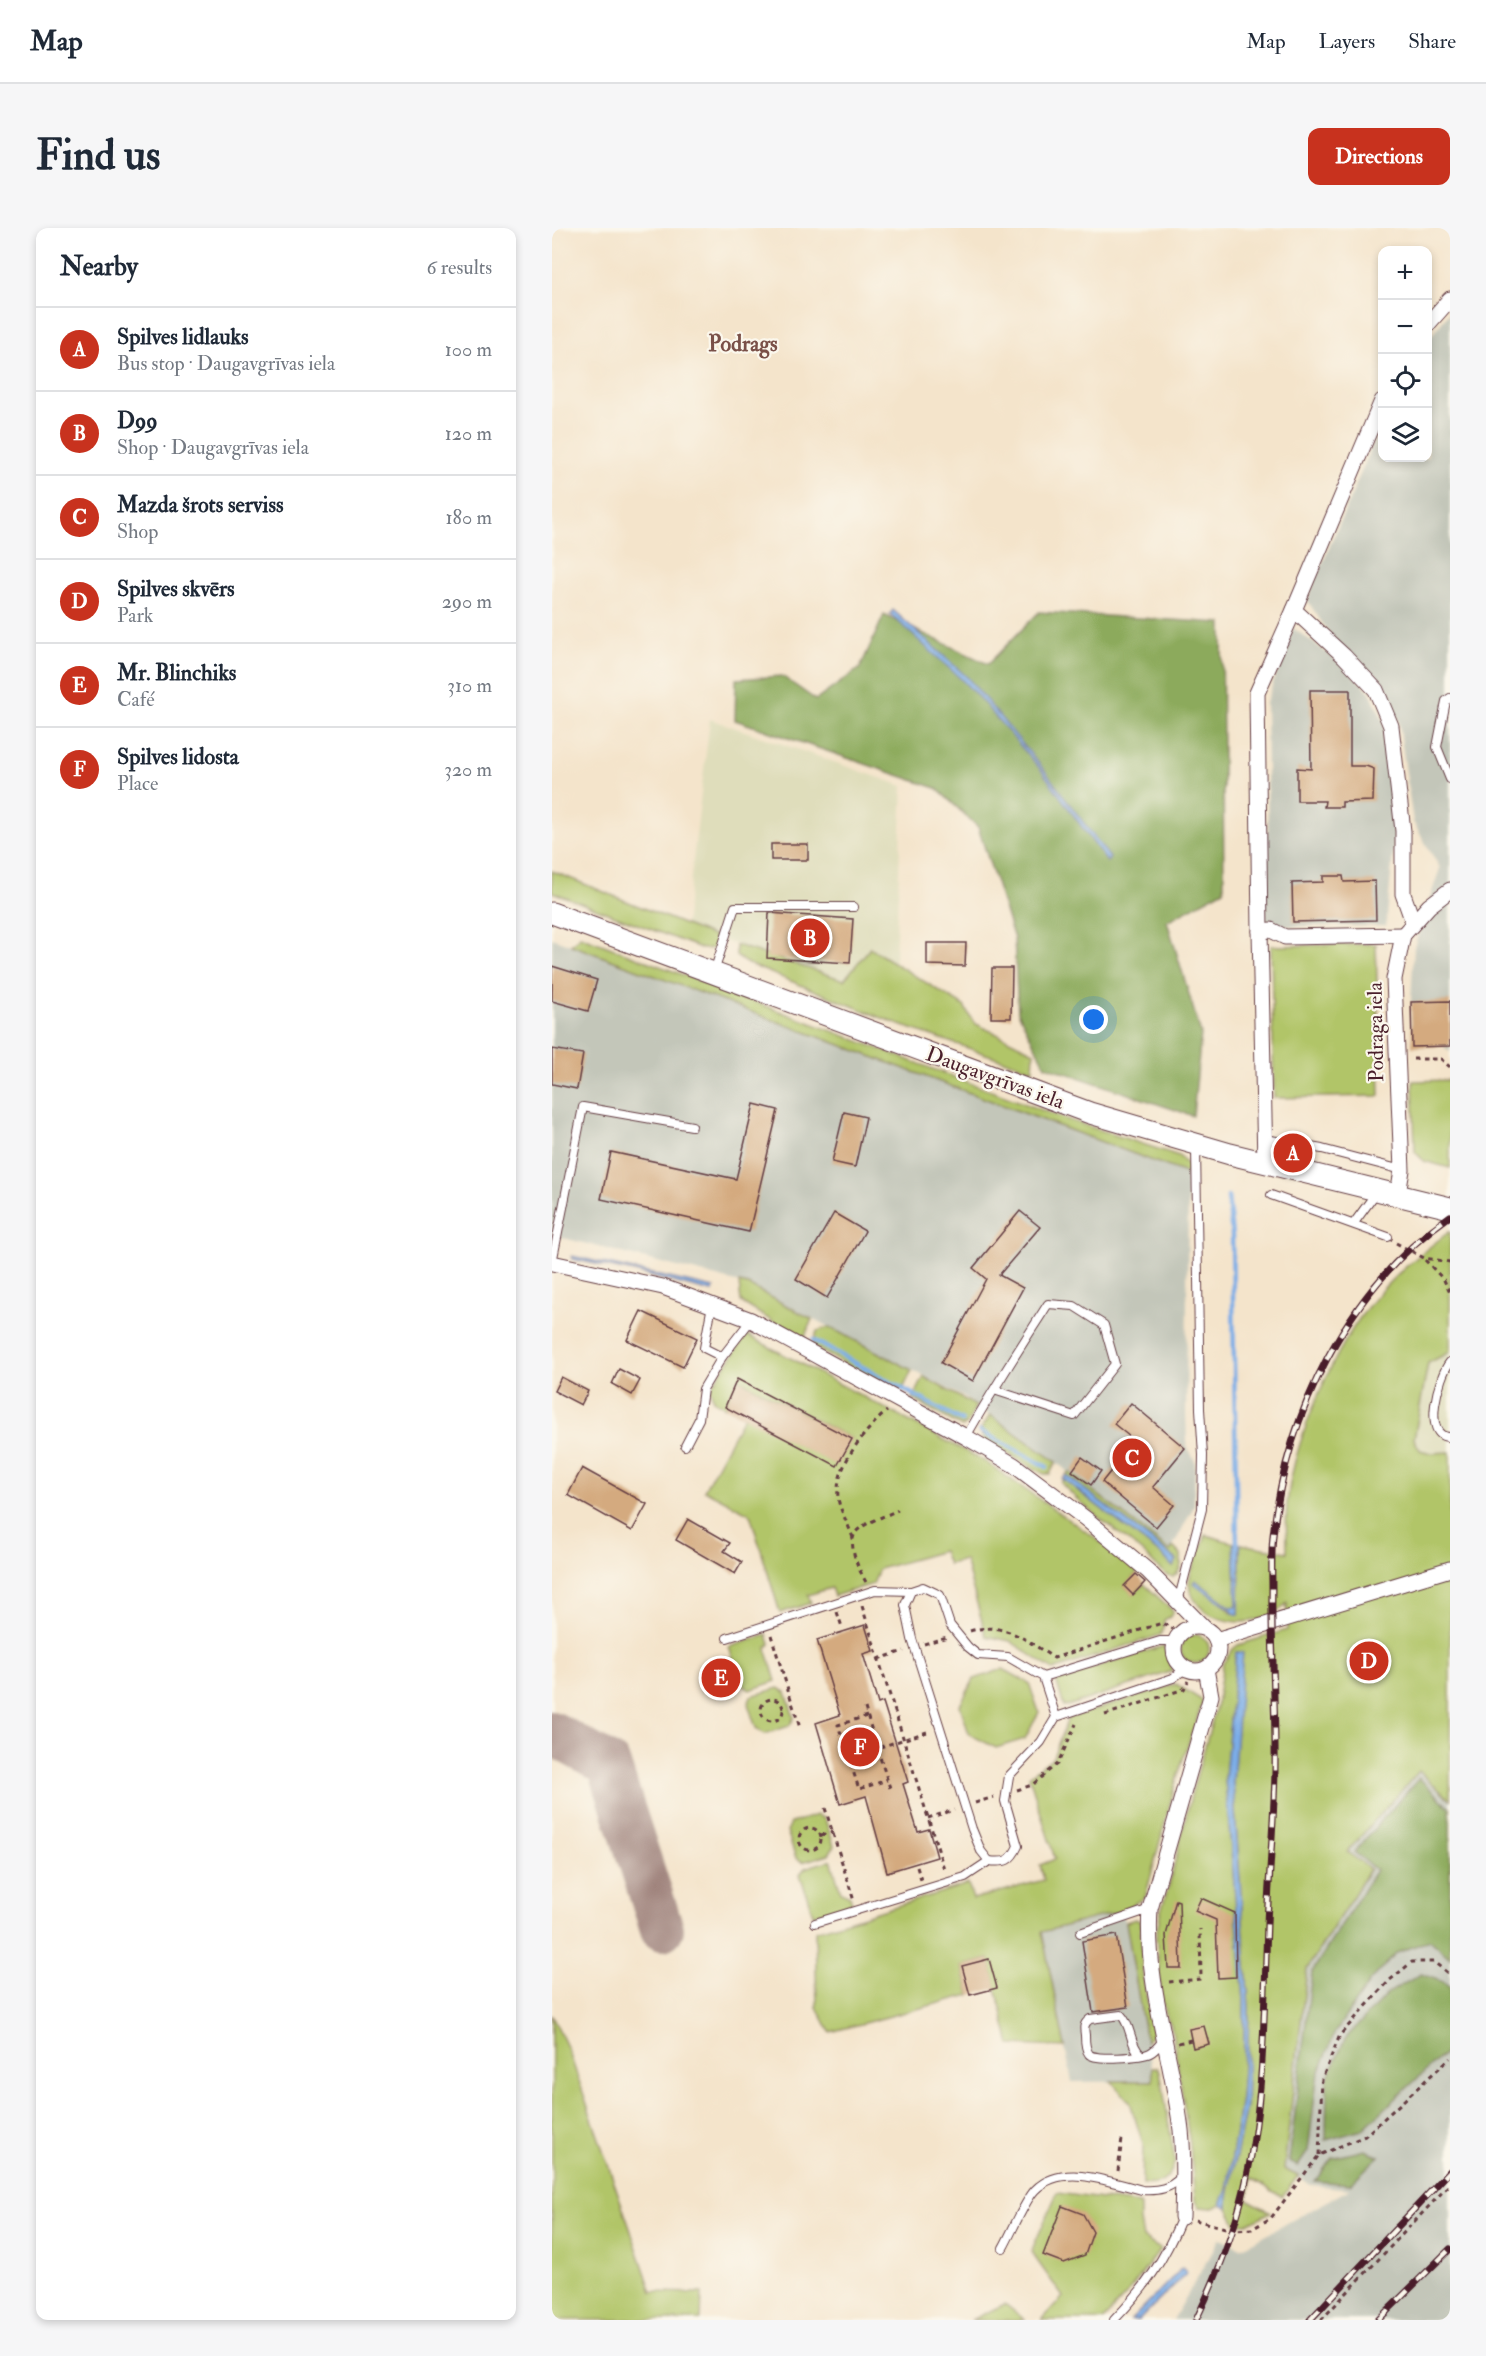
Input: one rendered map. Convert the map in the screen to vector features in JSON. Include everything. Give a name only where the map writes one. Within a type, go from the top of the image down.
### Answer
[{"type":"main road","name":"Daugavgrīvas iela","points":[[552,913],[1090,1113],[1196,1145],[1450,1208]]},
{"type":"street","points":[[1432,319],[1450,298]]},
{"type":"street","points":[[1265,1163],[1257,693],[1380,408]]},
{"type":"street","points":[[1294,610],[1344,656],[1376,690],[1391,726],[1403,831],[1403,894],[1413,922]]},
{"type":"street","name":"Podraga iela","points":[[1388,1192],[1402,1170],[1394,979],[1403,935],[1413,922],[1450,890]]},
{"type":"street","points":[[1260,931],[1271,930],[1285,937],[1403,935]]},
{"type":"street","points":[[552,1263],[663,1287],[751,1320],[1014,1465],[1086,1519],[1148,1571],[1216,1640],[1217,1656],[1194,1670]]},
{"type":"street","points":[[1216,1640],[1450,1569]]},
{"type":"street","points":[[1182,2217],[1181,2131],[1148,1934],[1150,1909],[1211,1696],[1194,1670],[1177,1662],[1174,1656],[1177,1638],[1190,1627],[1204,1628]]},
{"type":"lane","points":[[1450,698],[1446,701],[1437,747],[1450,779]]},
{"type":"lane","points":[[713,973],[735,907],[854,907]]},
{"type":"lane","points":[[552,1263],[583,1107],[692,1126]]},
{"type":"lane","points":[[1265,1139],[1322,1149],[1402,1170]]},
{"type":"lane","points":[[1178,1602],[1202,1509],[1203,1455],[1200,1409],[1196,1145]]},
{"type":"lane","points":[[1354,1223],[1388,1192]]},
{"type":"lane","points":[[1271,1195],[1388,1237]]},
{"type":"lane","points":[[966,1437],[994,1389],[1048,1304],[1074,1306],[1104,1325],[1114,1364],[1074,1416],[994,1389]]},
{"type":"lane","points":[[712,1305],[704,1348],[722,1357]]},
{"type":"lane","points":[[685,1446],[699,1419],[703,1389],[722,1357],[751,1320]]},
{"type":"lane","points":[[1450,1362],[1440,1381],[1433,1420],[1437,1432],[1445,1438],[1450,1437]]},
{"type":"lane","points":[[727,1638],[871,1592],[911,1591],[923,1587],[940,1594],[950,1625],[978,1655],[1008,1656],[1043,1677],[1056,1717]]},
{"type":"lane","points":[[911,1591],[904,1605],[915,1647],[965,1806],[981,1851],[989,1861]]},
{"type":"lane","points":[[1043,1677],[1160,1641],[1177,1638]]},
{"type":"lane","points":[[815,1923],[965,1877],[989,1861],[1004,1863],[1012,1859],[1018,1846],[1005,1801],[1009,1776],[1041,1742],[1056,1717],[1194,1670]]},
{"type":"lane","points":[[1080,1933],[1150,1909]]},
{"type":"lane","points":[[1141,2055],[1135,2050],[1126,2020],[1120,2015],[1090,2019],[1083,2026],[1086,2049],[1092,2057],[1141,2055],[1155,2049],[1164,2038]]},
{"type":"lane","points":[[1003,2248],[1034,2190],[1056,2175],[1086,2176],[1151,2191],[1166,2188],[1182,2176]]},
{"type":"lane","points":[[1114,2320],[1145,2287],[1167,2253],[1182,2217]]},
{"type":"path","points":[[1396,1059],[1441,1059],[1450,1067]]},
{"type":"path","points":[[1388,1237],[1424,1258],[1444,1280],[1450,1293]]},
{"type":"path","points":[[1424,1258],[1450,1262]]},
{"type":"path","points":[[871,1592],[855,1557],[853,1538],[839,1500],[841,1477],[858,1439],[898,1401]]},
{"type":"path","points":[[853,1538],[858,1529],[898,1510]]},
{"type":"path","points":[[858,1596],[948,1882]]},
{"type":"path","points":[[878,1659],[984,1627],[1013,1632],[1053,1658],[1162,1623],[1166,1624],[1177,1638]]},
{"type":"path","points":[[767,1625],[800,1728]]},
{"type":"path","points":[[1096,1718],[1184,1689],[1194,1670]]},
{"type":"path","points":[[768,1699],[779,1701],[783,1707],[783,1714],[777,1720],[770,1721],[761,1714],[761,1707],[768,1699]]},
{"type":"path","points":[[783,1707],[792,1704]]},
{"type":"path","points":[[865,1708],[890,1788]]},
{"type":"path","points":[[867,1716],[838,1725],[859,1789],[887,1780]]},
{"type":"path","points":[[928,1818],[1032,1785],[1058,1763],[1074,1725],[1085,1721]]},
{"type":"path","points":[[877,1748],[940,1728]]},
{"type":"path","points":[[825,1808],[857,1910]]},
{"type":"path","points":[[807,1827],[818,1829],[822,1835],[821,1843],[812,1850],[804,1848],[799,1842],[801,1832],[807,1827]]},
{"type":"path","points":[[822,1835],[833,1832]]},
{"type":"path","points":[[1155,1984],[1201,1979],[1200,1929]]},
{"type":"path","points":[[1318,2155],[1322,2079],[1340,2035],[1390,1980],[1412,1962],[1434,1962],[1450,1975]]},
{"type":"path","points":[[1182,2217],[1233,2230],[1252,2229],[1271,2218],[1318,2155],[1365,2136],[1450,2058]]},
{"type":"path","points":[[1122,2138],[1118,2173],[1123,2181],[1132,2188]]},
{"type":"path","points":[[1321,2320],[1450,2184]]},
{"type":"shaded area","points":[[1450,312],[1450,1052],[1443,1046],[1412,1047],[1411,1002],[1414,947],[1440,868],[1413,822],[1399,722],[1382,687],[1335,642],[1307,600],[1378,432],[1378,462],[1432,462],[1432,335]]},
{"type":"shaded area","points":[[1293,628],[1341,663],[1370,692],[1386,727],[1396,823],[1386,926],[1266,926],[1262,836],[1268,834],[1266,703]]},
{"type":"shaded area","points":[[710,719],[903,786],[893,1000],[685,927]]},
{"type":"shaded area","points":[[552,938],[1188,1174],[1186,1414],[1187,1446],[1195,1461],[1194,1506],[1170,1552],[1065,1469],[964,1397],[748,1285],[552,1235]]},
{"type":"shaded area","points":[[1450,1352],[1450,1452],[1431,1453],[1420,1450],[1414,1439],[1428,1363]]},
{"type":"shaded area","points":[[1419,1771],[1450,1800],[1450,2320],[1173,2320],[1220,2238],[1241,2248],[1350,2189],[1311,2185],[1284,2169],[1307,1969],[1370,1869],[1347,1852]]},
{"type":"shaded area","points":[[1118,1912],[1124,1918],[1128,1928],[1154,2081],[1072,2082],[1042,1932]]},
{"type":"green space","points":[[1039,612],[1222,623],[1224,890],[1167,921],[1201,1034],[1193,1116],[1045,1066],[1018,1012],[1014,939],[978,827],[936,788],[735,720],[736,679],[782,676],[816,700],[860,668],[884,615],[988,664]]},
{"type":"green space","points":[[552,871],[720,939],[715,948],[703,949],[552,892]]},
{"type":"green space","points":[[580,936],[1063,1118],[1179,1156],[1188,1165],[1188,1174],[571,945]]},
{"type":"green space","points":[[1376,944],[1380,1096],[1274,1098],[1271,946]]},
{"type":"green space","points":[[736,945],[844,980],[870,948],[964,1006],[974,1023],[1034,1052],[1033,1070],[897,1024],[746,963],[736,956]]},
{"type":"green space","points":[[1450,1080],[1450,1168],[1424,1161],[1415,1152],[1413,1081]]},
{"type":"green space","points":[[1450,1231],[1450,1352],[1428,1363],[1414,1439],[1420,1450],[1431,1453],[1450,1452],[1450,1800],[1419,1771],[1347,1852],[1370,1869],[1307,1969],[1284,2169],[1298,2176],[1282,2197],[1252,2178],[1247,2199],[1271,2212],[1247,2224],[1236,2223],[1228,2208],[1228,2196],[1246,2106],[1249,2008],[1233,1782],[1242,1653],[1236,1652],[1225,1779],[1244,2000],[1244,2052],[1241,2098],[1227,2190],[1221,2204],[1212,2208],[1200,2207],[1195,2200],[1190,2144],[1176,2055],[1171,2025],[1165,2014],[1161,1994],[1156,1936],[1217,1704],[1223,1663],[1238,1645],[1287,1630],[1287,1603],[1262,1619],[1247,1622],[1231,1621],[1216,1617],[1204,1610],[1194,1599],[1189,1579],[1206,1535],[1234,1543],[1237,1606],[1231,1607],[1195,1580],[1233,1613],[1239,1614],[1240,1544],[1287,1552],[1287,1511],[1292,1473],[1308,1419],[1332,1366],[1360,1318],[1375,1298],[1401,1271]]},
{"type":"green space","points":[[739,1283],[748,1285],[812,1319],[805,1336],[799,1338],[741,1302]]},
{"type":"green space","points":[[829,1327],[912,1370],[903,1389],[896,1392],[812,1346],[817,1331]]},
{"type":"green space","points":[[747,1335],[984,1461],[1094,1537],[1138,1572],[1125,1586],[1133,1594],[1144,1584],[1173,1611],[1170,1617],[1164,1620],[1164,1628],[1160,1635],[1053,1670],[1010,1641],[986,1636],[965,1560],[948,1564],[943,1551],[879,1569],[873,1584],[834,1596],[831,1588],[808,1595],[811,1603],[780,1613],[750,1514],[704,1490],[744,1416],[837,1465],[852,1439],[738,1379],[725,1407],[713,1400],[710,1388]]},
{"type":"green space","points":[[924,1377],[976,1406],[967,1424],[962,1427],[913,1399]]},
{"type":"green space","points":[[990,1415],[1056,1462],[1050,1474],[1044,1474],[985,1441],[980,1431]]},
{"type":"green space","points":[[1069,1472],[1170,1551],[1173,1547],[1181,1555],[1180,1567],[1176,1575],[1173,1577],[1163,1572],[1070,1492],[1061,1483],[1063,1479],[1164,1557],[1173,1567],[1177,1560],[1066,1475]]},
{"type":"green space","points":[[767,1635],[770,1644],[766,1648],[776,1681],[750,1690],[742,1685],[729,1647]]},
{"type":"green space","points":[[1195,1635],[1205,1639],[1209,1649],[1205,1659],[1195,1663],[1185,1659],[1181,1649],[1185,1639]]},
{"type":"green space","points":[[1164,1646],[1173,1671],[1064,1707],[1056,1679]]},
{"type":"green space","points":[[1003,1669],[1029,1683],[1039,1712],[1025,1739],[996,1748],[969,1734],[960,1705],[974,1679]]},
{"type":"green space","points":[[1176,1684],[1203,1701],[1177,1777],[1145,1898],[1118,1912],[1042,1932],[1065,2047],[1010,2045],[989,1959],[962,1966],[970,1995],[830,2032],[817,2007],[815,1931],[968,1884],[973,1899],[1044,1880],[1040,1865],[1055,1859],[1029,1776],[1053,1757],[1068,1718]]},
{"type":"green space","points":[[778,1688],[786,1692],[794,1718],[789,1726],[765,1734],[756,1728],[748,1704],[751,1696]]},
{"type":"green space","points":[[1419,1778],[1450,1808],[1450,1958],[1430,1940],[1397,1953],[1370,1981],[1335,2032],[1317,2079],[1308,2151],[1298,2166],[1289,2162],[1312,1972],[1376,1870],[1354,1852]]},
{"type":"green space","points":[[817,1815],[825,1819],[834,1846],[829,1854],[803,1862],[796,1858],[787,1831],[791,1823]]},
{"type":"green space","points":[[831,1860],[841,1892],[850,1896],[852,1903],[813,1915],[800,1874],[805,1868]]},
{"type":"green space","points":[[1135,1919],[1140,1921],[1143,1977],[1153,2034],[1146,2041],[1126,1922]]},
{"type":"green space","points":[[1421,1974],[1443,1982],[1450,1988],[1450,2048],[1362,2130],[1326,2140],[1327,2079],[1345,2039],[1388,1993]]},
{"type":"green space","points":[[552,2015],[568,2049],[652,2292],[702,2293],[701,2320],[552,2320]]},
{"type":"green space","points":[[1152,2067],[1157,2067],[1160,2071],[1175,2161],[1164,2180],[1149,2185],[1142,2184],[1143,2144],[1130,2102],[1111,2081],[1153,2081]]},
{"type":"green space","points":[[1365,2150],[1379,2156],[1350,2184],[1315,2181],[1332,2158]]},
{"type":"green space","points":[[1057,2193],[1140,2204],[1143,2238],[1160,2249],[1127,2294],[1103,2320],[1042,2320],[1063,2297],[1031,2252]]},
{"type":"green space","points":[[1005,2304],[1025,2320],[971,2320]]},
{"type":"water","points":[[893,610],[967,677],[1045,771],[1110,858],[1107,862],[1042,771],[961,679],[890,614]]},
{"type":"water","points":[[572,1256],[714,1288],[712,1292],[573,1259]]},
{"type":"water","points":[[1066,1475],[1177,1560],[1173,1567],[1164,1557],[1063,1479]]},
{"type":"water","points":[[1234,1543],[1240,1544],[1239,1615],[1193,1583],[1195,1580],[1231,1607],[1237,1606]]},
{"type":"water","points":[[1236,1652],[1243,1653],[1233,1782],[1249,2008],[1246,2106],[1228,2196],[1228,2208],[1221,2204],[1227,2190],[1241,2098],[1244,2052],[1244,2000],[1225,1779]]},
{"type":"water","points":[[1182,2268],[1187,2273],[1139,2320],[1131,2320]]},
{"type":"building","points":[[1310,690],[1350,690],[1350,766],[1366,766],[1374,769],[1373,801],[1342,802],[1342,807],[1324,807],[1325,801],[1297,801],[1297,768],[1311,769]]},
{"type":"building","points":[[771,844],[808,844],[808,860],[771,860]]},
{"type":"building","points":[[1323,876],[1343,876],[1344,882],[1375,881],[1376,920],[1293,922],[1292,883],[1323,882]]},
{"type":"building","points":[[769,913],[853,919],[850,963],[767,958]]},
{"type":"building","points":[[927,943],[966,943],[965,966],[927,965]]},
{"type":"building","points":[[552,966],[597,980],[588,1011],[552,1001]]},
{"type":"building","points":[[992,968],[1012,968],[1011,1018],[991,1018]]},
{"type":"building","points":[[1450,1001],[1450,1046],[1412,1047],[1411,1002]]},
{"type":"building","points":[[552,1049],[583,1054],[577,1089],[552,1084]]},
{"type":"building","points":[[754,1104],[778,1110],[749,1232],[601,1199],[611,1152],[736,1179]]},
{"type":"building","points":[[844,1112],[866,1117],[855,1167],[832,1162]]},
{"type":"building","points":[[1020,1211],[1040,1227],[999,1275],[1023,1288],[973,1381],[941,1363],[986,1279],[973,1268]]},
{"type":"building","points":[[834,1213],[865,1231],[827,1298],[796,1279]]},
{"type":"building","points":[[641,1311],[697,1338],[683,1367],[627,1340]]},
{"type":"building","points":[[619,1369],[640,1380],[632,1395],[612,1384]]},
{"type":"building","points":[[561,1377],[588,1391],[581,1405],[554,1391]]},
{"type":"building","points":[[737,1379],[852,1439],[837,1466],[725,1407]]},
{"type":"building","points":[[1131,1403],[1185,1448],[1153,1487],[1174,1505],[1156,1527],[1102,1482],[1135,1441],[1114,1424]]},
{"type":"building","points":[[1082,1457],[1101,1471],[1091,1485],[1072,1471]]},
{"type":"building","points":[[582,1468],[647,1504],[632,1531],[568,1495]]},
{"type":"building","points":[[688,1519],[730,1543],[724,1551],[742,1562],[735,1574],[676,1540]]},
{"type":"building","points":[[1136,1574],[1145,1582],[1133,1595],[1124,1586]]},
{"type":"building","points":[[865,1625],[873,1651],[863,1654],[878,1704],[883,1702],[908,1782],[903,1784],[918,1832],[929,1829],[937,1857],[887,1872],[866,1796],[840,1804],[816,1723],[840,1715],[817,1640]]},
{"type":"building","points":[[729,1667],[734,1682],[713,1688],[709,1673]]},
{"type":"building","points":[[1201,1898],[1235,1913],[1236,1977],[1218,1978],[1216,1920],[1195,1911]]},
{"type":"building","points":[[1176,1900],[1179,1901],[1181,1968],[1168,1968],[1166,1935]]},
{"type":"building","points":[[1116,1935],[1128,2007],[1093,2012],[1082,1941]]},
{"type":"building","points":[[989,1959],[997,1988],[970,1995],[962,1966]]},
{"type":"building","points":[[1204,2026],[1209,2044],[1193,2048],[1189,2029]]},
{"type":"building","points":[[1062,2206],[1083,2214],[1093,2232],[1085,2255],[1064,2263],[1043,2255]]},
{"type":"waterway","points":[[1228,1197],[1232,1235],[1237,1548]]},
{"type":"waterway","points":[[813,1340],[962,1421]]},
{"type":"waterway","points":[[980,1431],[1047,1467]]},
{"type":"taxiway","points":[[552,1733],[609,1765],[662,1929]]},
{"type":"railway","points":[[1196,2320],[1219,2267],[1238,2213],[1253,2145],[1257,2114],[1263,2050],[1274,1809],[1272,1549],[1280,1490],[1292,1445],[1308,1400],[1328,1357],[1352,1317],[1381,1279],[1413,1245],[1450,1216]]},
{"type":"railway","points":[[1310,2320],[1450,2171]]},
{"type":"railway","points":[[1378,2320],[1450,2249]]},
{"type":"place","name":"D99","points":[[810,938]]},
{"type":"place","name":"Spilves lidlauks","points":[[1293,1153]]},
{"type":"place","name":"Mazda šrots serviss","points":[[1132,1458]]},
{"type":"place","name":"Spilves skvērs","points":[[1369,1661]]},
{"type":"place","name":"Mr. Blinchiks","points":[[721,1678]]},
{"type":"place","name":"Spilves lidosta","points":[[860,1747]]},
{"type":"district","name":"Podrags","points":[[743,344]]}]
